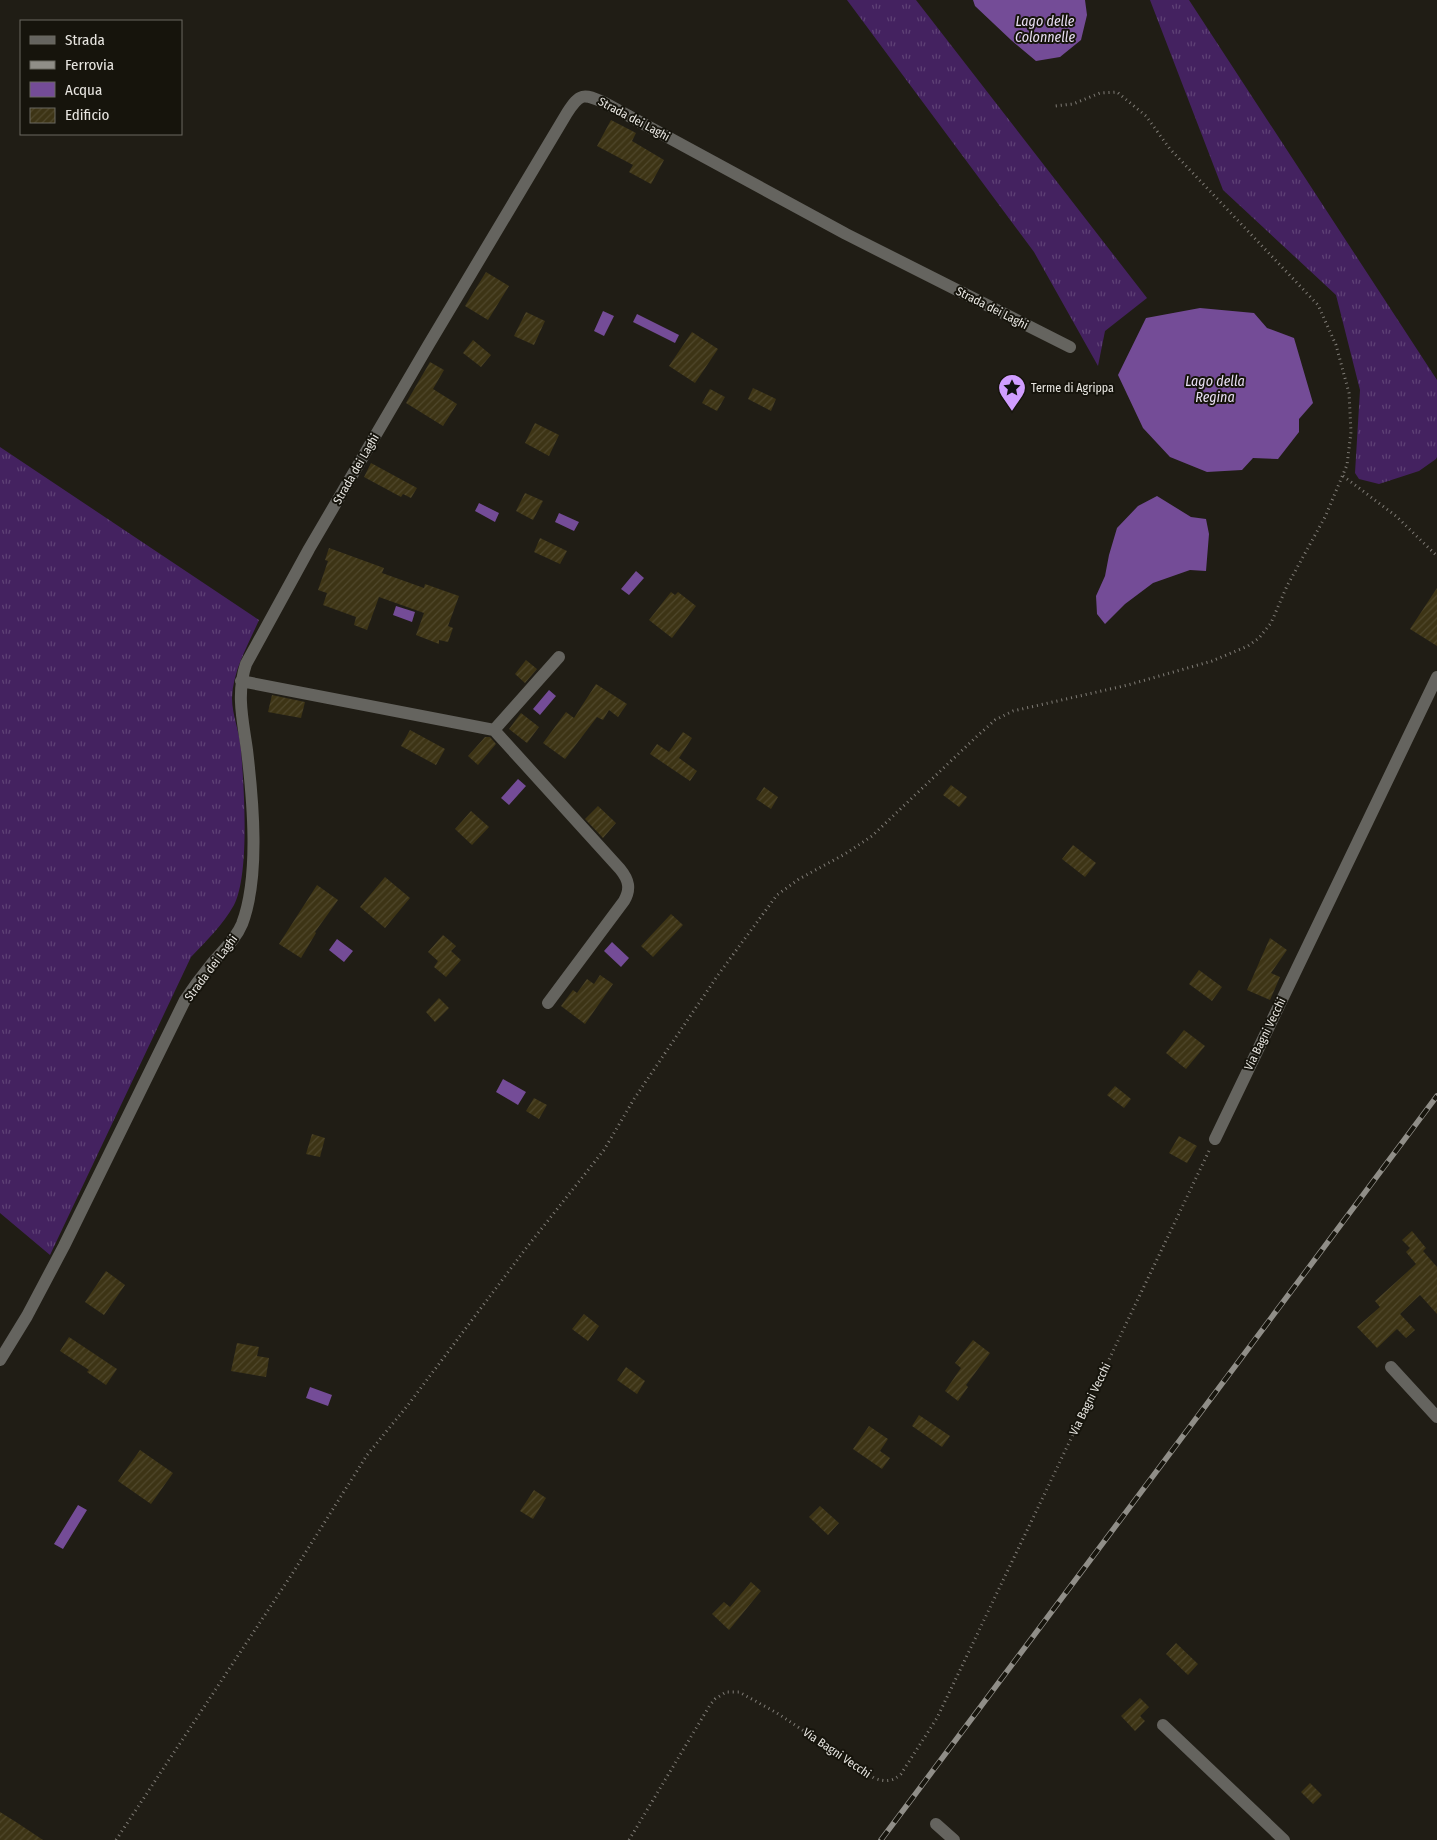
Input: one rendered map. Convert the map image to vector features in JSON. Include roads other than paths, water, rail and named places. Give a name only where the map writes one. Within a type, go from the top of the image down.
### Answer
[{"type":"street","name":"Strada dei Laghi","points":[[0,1360],[27,1316],[64,1246],[183,1004],[203,974],[233,940],[242,924],[250,889],[253,845],[250,780],[240,699],[241,681],[250,657],[309,549],[434,335],[567,113],[580,97],[588,96],[605,103],[829,225],[1070,347]]},
{"type":"street","points":[[494,730],[559,657]]},
{"type":"street","name":"Via Bagni Vecchi","points":[[1215,1139],[1437,677]]},
{"type":"street","points":[[241,681],[494,730],[620,869],[629,884],[628,893],[624,901],[548,1003]]},
{"type":"street","points":[[1391,1367],[1437,1417]]},
{"type":"street","points":[[1163,1724],[1284,1840]]},
{"type":"street","points":[[936,1824],[954,1840]]},
{"type":"water","name":"Lago delle Colonnelle","points":[[973,0],[1085,0],[1087,15],[1081,40],[1060,57],[1036,61],[975,6]]},
{"type":"water","name":"Lago della Regina","points":[[1200,308],[1254,313],[1267,328],[1294,338],[1313,403],[1299,419],[1299,432],[1278,459],[1253,458],[1242,470],[1207,472],[1170,457],[1143,428],[1118,375],[1146,318]]},
{"type":"water","points":[[603,311],[614,316],[604,336],[594,331]]},
{"type":"water","points":[[637,314],[679,335],[675,343],[633,322]]},
{"type":"water","points":[[1157,496],[1191,517],[1206,519],[1209,534],[1206,571],[1190,570],[1153,583],[1125,604],[1105,624],[1097,614],[1096,596],[1105,576],[1117,528],[1138,506]]},
{"type":"water","points":[[479,503],[499,513],[495,522],[475,511]]},
{"type":"water","points":[[559,513],[579,522],[574,531],[555,522]]},
{"type":"water","points":[[636,571],[644,578],[629,595],[621,589]]},
{"type":"water","points":[[396,606],[415,612],[412,622],[393,615]]},
{"type":"water","points":[[549,690],[556,696],[540,715],[533,709]]},
{"type":"water","points":[[518,779],[526,786],[509,805],[501,798]]},
{"type":"water","points":[[337,939],[353,951],[344,962],[329,950]]},
{"type":"water","points":[[612,942],[629,958],[621,967],[604,951]]},
{"type":"water","points":[[503,1079],[526,1092],[518,1105],[496,1092]]},
{"type":"water","points":[[310,1387],[332,1395],[328,1406],[306,1398]]},
{"type":"water","points":[[78,1505],[87,1510],[63,1549],[54,1544]]},
{"type":"railway","points":[[881,1840],[1437,1096]]},
{"type":"place","name":"Terme di Agrippa","points":[[1012,412]]}]
